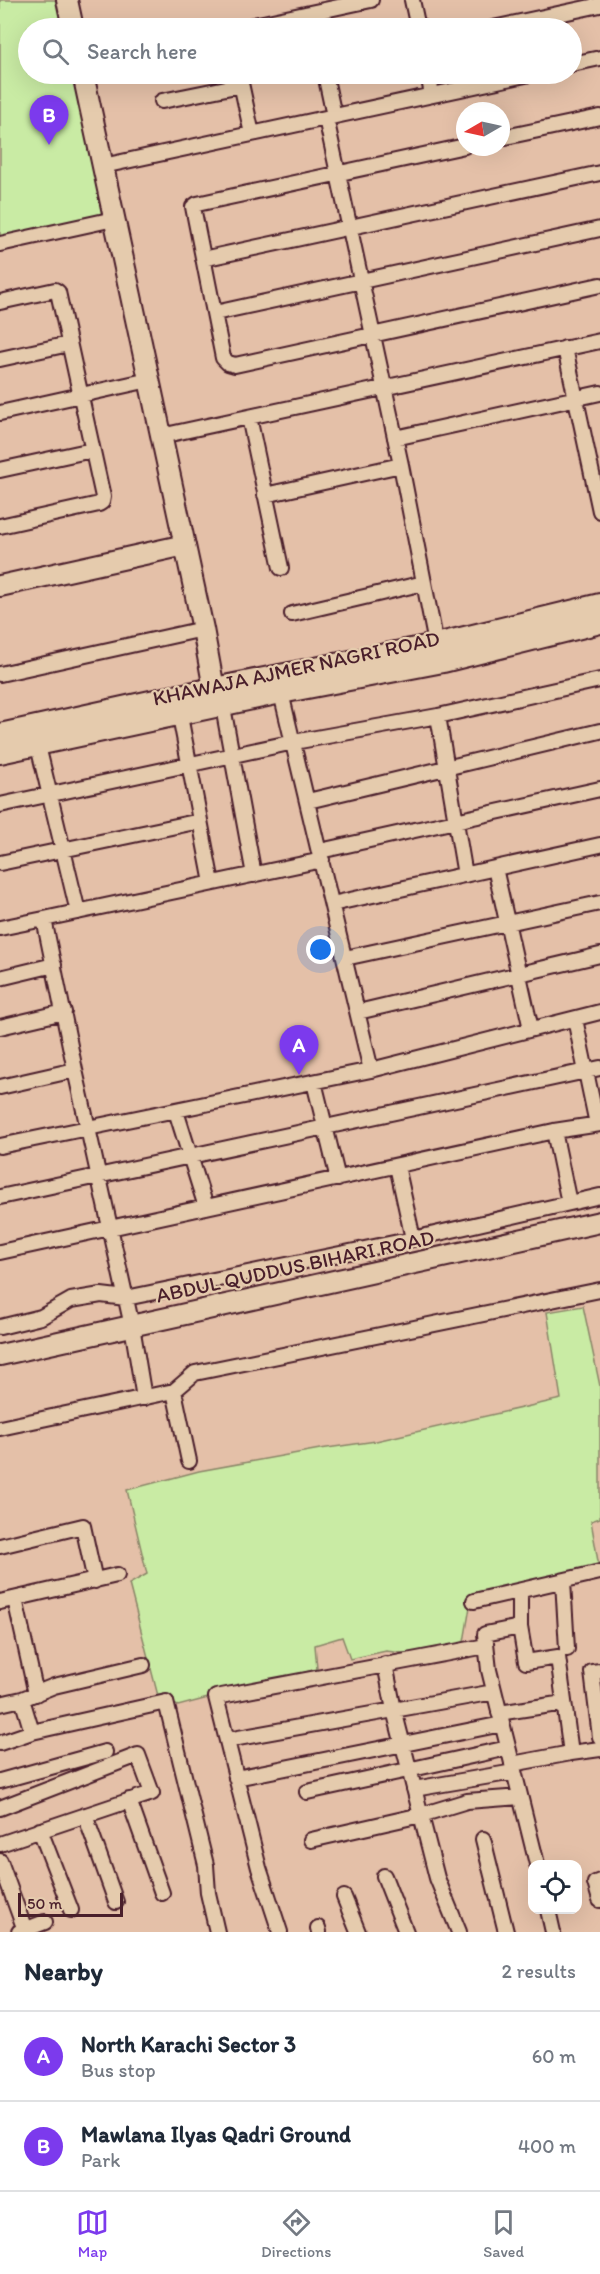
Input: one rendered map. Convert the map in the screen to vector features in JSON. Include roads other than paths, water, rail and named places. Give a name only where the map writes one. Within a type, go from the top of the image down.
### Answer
[{"type":"main road","points":[[67,0],[71,18]]},
{"type":"main road","points":[[85,84],[218,698]]},
{"type":"main road","points":[[0,586],[185,545]]},
{"type":"main road","name":"KHAWAJA AJMER NAGRI ROAD","points":[[0,734],[180,716],[218,698],[322,676],[436,644],[600,604]]},
{"type":"main road","name":"KHAWAJA AJMER NAGRI ROAD","points":[[0,753],[38,746],[86,725],[164,698],[218,698],[281,693],[322,676],[442,662],[600,623]]},
{"type":"main road","name":"ABDUL QUDDUS BIHARI ROAD","points":[[0,1355],[600,1222]]},
{"type":"street","points":[[288,18],[312,13],[333,4],[371,0]]},
{"type":"street","points":[[412,0],[416,18]]},
{"type":"street","points":[[540,18],[600,5]]},
{"type":"street","points":[[312,13],[313,18]]},
{"type":"street","points":[[582,62],[600,58]]},
{"type":"street","points":[[162,101],[222,84]]},
{"type":"street","points":[[241,84],[252,134]]},
{"type":"street","points":[[326,84],[338,174],[401,465],[436,644]]},
{"type":"street","points":[[430,84],[432,95]]},
{"type":"street","points":[[103,166],[483,84]]},
{"type":"street","points":[[510,136],[600,117]]},
{"type":"street","points":[[456,148],[196,204],[193,207],[193,215],[223,358],[235,365],[600,285]]},
{"type":"street","points":[[203,259],[600,173]]},
{"type":"street","points":[[0,244],[114,219]]},
{"type":"street","points":[[215,313],[600,229]]},
{"type":"street","points":[[0,302],[57,290],[93,450],[102,502],[0,526]]},
{"type":"street","points":[[161,436],[600,340]]},
{"type":"street","points":[[0,359],[69,344]]},
{"type":"street","points":[[565,348],[576,398],[594,450],[599,506]]},
{"type":"street","points":[[0,413],[149,380]]},
{"type":"street","points":[[395,438],[600,393]]},
{"type":"street","points":[[249,417],[281,568]]},
{"type":"street","points":[[0,470],[93,450]]},
{"type":"street","points":[[265,495],[401,465]]},
{"type":"street","points":[[292,614],[424,583]]},
{"type":"street","points":[[0,674],[203,629]]},
{"type":"street","points":[[0,806],[294,742],[438,716],[600,680]]},
{"type":"street","points":[[281,693],[371,1070]]},
{"type":"street","points":[[218,698],[232,756],[254,875]]},
{"type":"street","points":[[180,716],[212,884]]},
{"type":"street","points":[[438,716],[465,875]]},
{"type":"street","points":[[308,801],[600,731]]},
{"type":"street","points":[[38,746],[78,912]]},
{"type":"street","points":[[0,928],[254,875],[456,821],[600,789]]},
{"type":"street","points":[[0,863],[200,821]]},
{"type":"street","points":[[332,904],[600,844]]},
{"type":"street","points":[[495,868],[531,1029]]},
{"type":"street","points":[[345,958],[600,903]]},
{"type":"street","points":[[44,919],[132,1326],[144,1398]]},
{"type":"street","points":[[358,1012],[600,954]]},
{"type":"street","points":[[0,978],[54,965]]},
{"type":"street","points":[[0,1027],[64,1012]]},
{"type":"street","points":[[0,1146],[371,1070],[600,1012]]},
{"type":"street","points":[[0,1251],[554,1131],[598,1124],[593,1070],[575,1019]]},
{"type":"street","points":[[0,1087],[75,1070]]},
{"type":"street","points":[[0,1197],[593,1070]]},
{"type":"street","points":[[314,1082],[338,1179]]},
{"type":"street","points":[[176,1111],[206,1207]]},
{"type":"street","points":[[554,1131],[569,1203]]},
{"type":"street","points":[[397,1166],[413,1239]]},
{"type":"street","points":[[0,1327],[41,1317],[71,1300],[101,1295],[126,1298],[413,1239],[600,1196]]},
{"type":"street","points":[[0,1428],[174,1391],[195,1373],[600,1290]]},
{"type":"street","points":[[174,1391],[189,1461]]},
{"type":"street","points":[[0,1546],[83,1526],[95,1581]]},
{"type":"street","points":[[474,1601],[600,1572]]},
{"type":"street","points":[[0,1602],[117,1575]]},
{"type":"street","points":[[563,1581],[567,1649]]},
{"type":"street","points":[[519,1591],[520,1627],[526,1662],[558,1657],[571,1752]]},
{"type":"street","points":[[15,1599],[36,1694]]},
{"type":"street","points":[[520,1627],[484,1635],[494,1692],[536,1860]]},
{"type":"street","points":[[280,1932],[259,1868],[216,1697],[486,1646]]},
{"type":"street","points":[[386,1664],[394,1710],[437,1878],[459,1932]]},
{"type":"street","points":[[0,1704],[22,1699],[54,1686],[142,1665]]},
{"type":"street","points":[[600,1671],[592,1672],[600,1737]]},
{"type":"street","points":[[227,1740],[494,1692]]},
{"type":"street","points":[[22,1699],[32,1732]]},
{"type":"street","points":[[0,1743],[32,1732],[166,1702],[206,1865],[208,1893],[217,1932]]},
{"type":"street","points":[[236,1778],[402,1743],[564,1703]]},
{"type":"street","points":[[308,1792],[508,1748]]},
{"type":"street","points":[[414,1789],[513,1768],[571,1752],[600,1749]]},
{"type":"street","points":[[0,1781],[105,1752]]},
{"type":"street","points":[[0,1808],[138,1755],[152,1792],[0,1844]]},
{"type":"street","points":[[311,1840],[421,1815],[466,1801],[520,1797]]},
{"type":"street","points":[[129,1800],[162,1893]]},
{"type":"street","points":[[85,1815],[116,1902]]},
{"type":"street","points":[[40,1830],[71,1910]]},
{"type":"street","points":[[483,1839],[506,1932]]},
{"type":"street","points":[[0,1861],[22,1931],[45,1922]]},
{"type":"street","points":[[384,1876],[406,1932]]},
{"type":"street","points":[[600,1881],[596,1883],[600,1900]]},
{"type":"street","points":[[344,1897],[358,1932]]},
{"type":"street","points":[[549,1914],[553,1932]]},
{"type":"place","name":"Mawlana Ilyas Qadri Ground","points":[[49,145]]},
{"type":"place","name":"North Karachi Sector 3","points":[[299,1075]]}]
